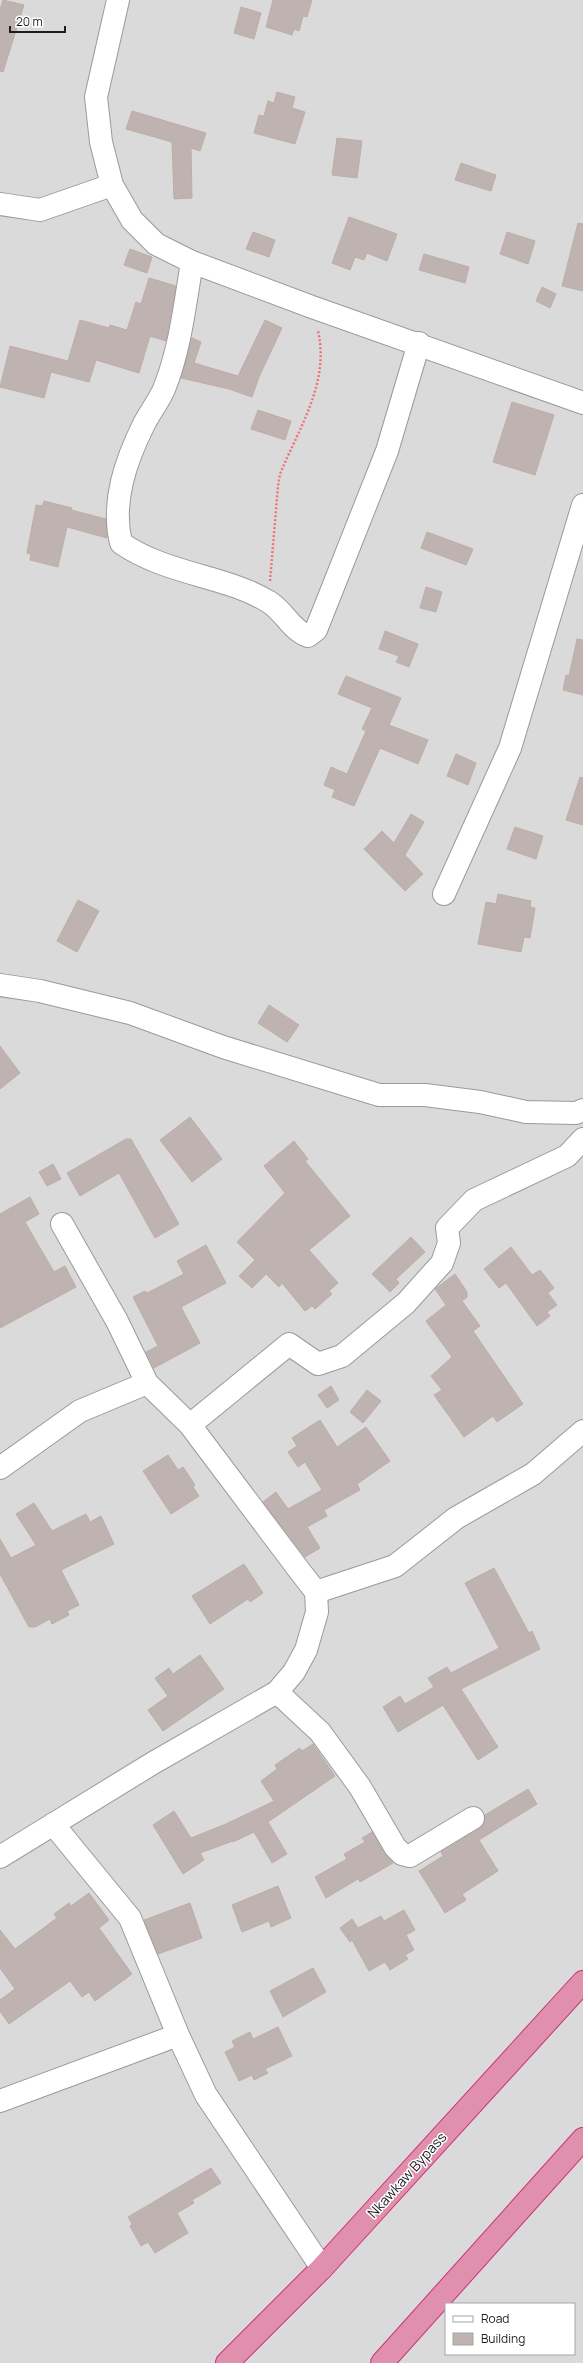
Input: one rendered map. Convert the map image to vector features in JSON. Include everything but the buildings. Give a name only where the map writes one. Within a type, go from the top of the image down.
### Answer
[{"type":"highway","name":"Nkawkaw Bypass","points":[[227,2363],[322,2268],[583,1982]]},
{"type":"highway","points":[[382,2363],[583,2139]]},
{"type":"street","points":[[112,2],[96,97],[101,142],[112,185],[132,220],[156,244],[192,262],[312,307],[419,344],[497,374],[583,402]]},
{"type":"street","points":[[0,204],[40,210],[112,185]]},
{"type":"street","points":[[192,262],[182,322],[164,390],[145,423],[128,458],[120,490],[118,530],[121,543],[133,551],[177,570],[243,590],[268,602],[279,609],[300,634],[308,636],[316,630],[332,585],[387,451],[419,344]]},
{"type":"street","points":[[444,894],[510,748],[583,505]]},
{"type":"street","points":[[0,986],[40,991],[130,1013],[223,1048],[379,1095],[425,1095],[480,1102],[526,1112],[576,1112],[583,1110]]},
{"type":"street","points":[[190,1425],[289,1344],[318,1364],[342,1356],[406,1303],[442,1263],[449,1243],[447,1228],[474,1200],[567,1156],[583,1139]]},
{"type":"street","points":[[0,1856],[153,1763],[277,1692],[294,1672],[306,1650],[317,1612],[316,1592],[190,1425],[147,1383],[117,1321],[62,1224]]},
{"type":"street","points":[[0,1468],[80,1411],[147,1383]]},
{"type":"street","points":[[316,1592],[395,1566],[456,1518],[533,1474],[583,1431]]},
{"type":"street","points":[[277,1692],[320,1732],[360,1787],[395,1848],[402,1854],[410,1856],[473,1818]]},
{"type":"street","points":[[53,1824],[130,1918],[178,2035],[206,2095],[322,2268]]},
{"type":"street","points":[[0,2101],[178,2035]]},
{"type":"path","points":[[268,602],[278,486],[283,467],[316,389],[321,363],[321,343],[312,307]]},
{"type":"shaded area","points":[[0,0],[583,0],[583,2363],[0,2363]]}]
